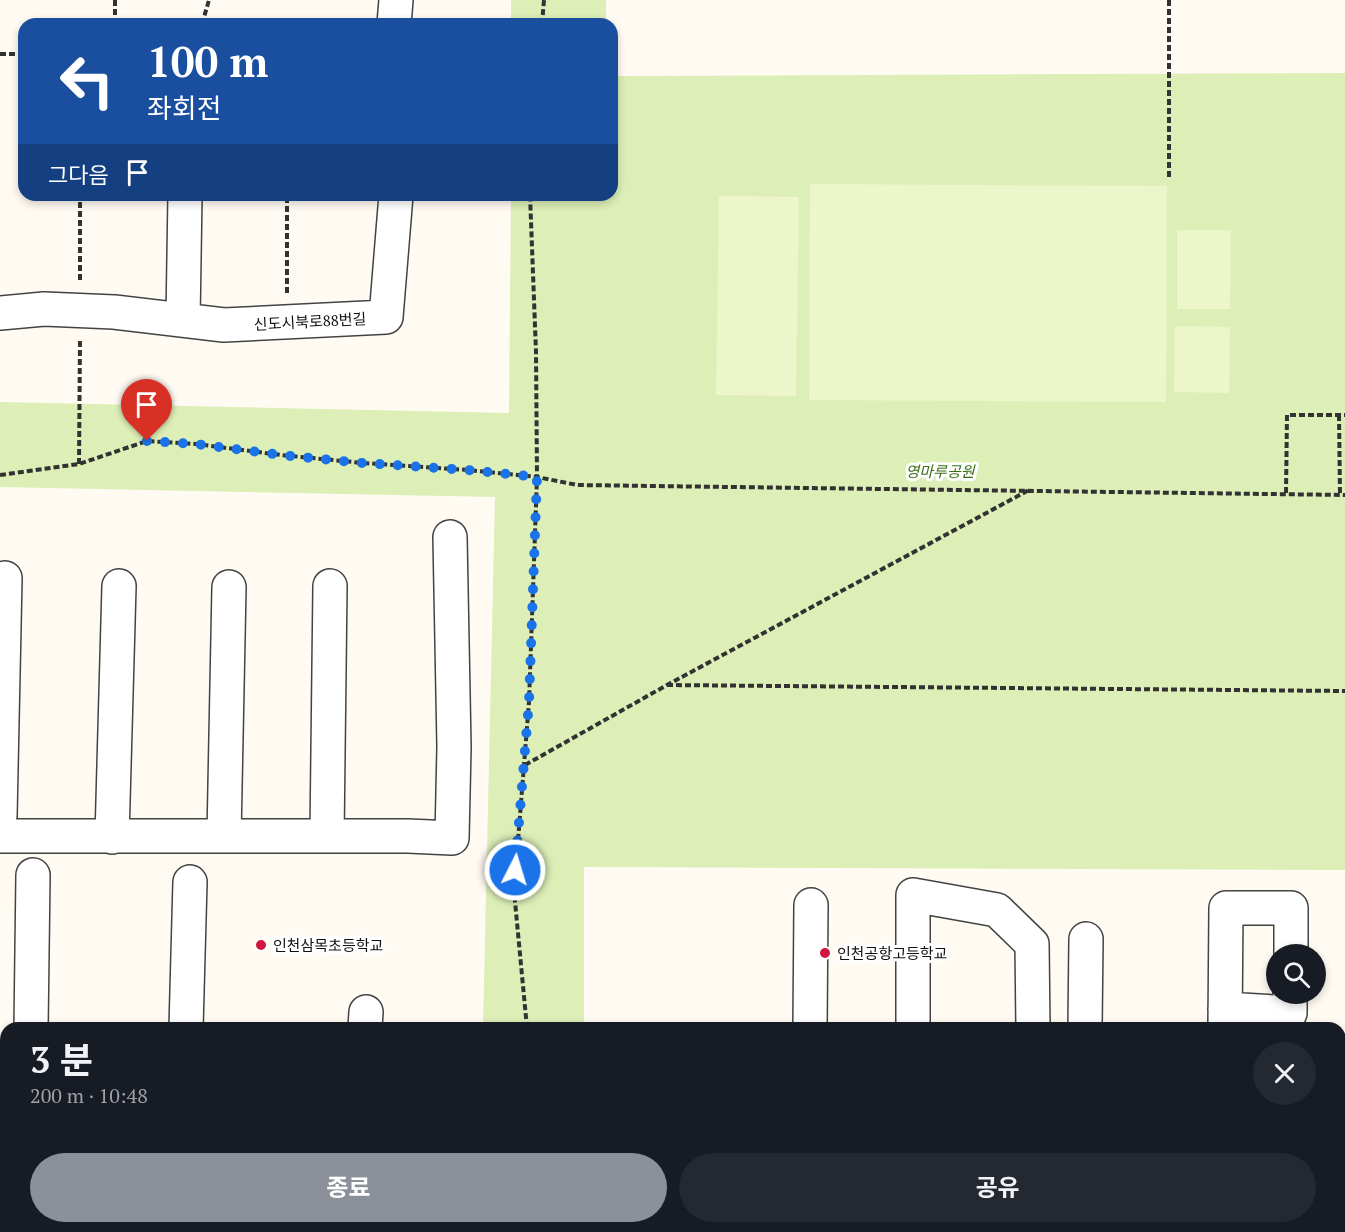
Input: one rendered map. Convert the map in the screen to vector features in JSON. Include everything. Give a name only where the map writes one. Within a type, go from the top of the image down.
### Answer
[{"type":"street","points":[[394,18],[396,0]]},
{"type":"street","points":[[183,320],[185,201]]},
{"type":"street","name":"신도시북로88번길","points":[[0,313],[44,309],[114,312],[225,325],[386,318],[396,201]]},
{"type":"street","points":[[0,836],[408,836],[452,838],[454,747],[450,537]]},
{"type":"street","points":[[0,816],[5,578]]},
{"type":"street","points":[[112,837],[119,586]]},
{"type":"street","points":[[327,836],[330,586]]},
{"type":"street","points":[[224,836],[229,587]]},
{"type":"street","points":[[31,1022],[33,875]]},
{"type":"street","points":[[186,1022],[190,882]]},
{"type":"street","points":[[913,1022],[913,896],[997,910],[1032,944],[1033,1022]]},
{"type":"street","points":[[810,1022],[811,905]]},
{"type":"street","points":[[1290,1004],[1290,1013],[1225,1018],[1226,908],[1291,908],[1291,944]]},
{"type":"street","points":[[1085,1022],[1086,939]]},
{"type":"path","points":[[115,0],[115,18]]},
{"type":"path","points":[[204,18],[209,0]]},
{"type":"path","points":[[542,18],[544,0]]},
{"type":"path","points":[[1169,0],[1169,177]]},
{"type":"path","points":[[0,54],[18,54]]},
{"type":"path","points":[[287,201],[287,322]]},
{"type":"path","points":[[525,1022],[514,891],[529,702],[537,477],[536,352],[530,201]]},
{"type":"path","points":[[1286,494],[1287,415],[1345,415]]},
{"type":"path","points":[[0,476],[79,464],[147,441],[196,444],[363,463],[537,477],[577,485],[1342,495],[1339,415]]},
{"type":"path","points":[[525,765],[667,685],[1029,490]]},
{"type":"path","points":[[667,685],[1345,691]]},
{"type":"green space","points":[[511,0],[606,0],[606,18],[511,18]]},
{"type":"green space","name":"영마루공원","points":[[1345,73],[1345,870],[584,867],[584,1022],[483,1022],[495,497],[0,487],[0,402],[509,413],[511,201],[618,201],[618,76]]},
{"type":"green space","points":[[810,184],[1167,186],[1166,402],[809,400]]},
{"type":"green space","points":[[719,196],[799,197],[796,396],[716,395]]},
{"type":"green space","points":[[1177,230],[1231,230],[1230,309],[1177,309]]},
{"type":"green space","points":[[1175,326],[1230,327],[1229,393],[1174,392]]},
{"type":"place","name":"인천삼목초등학교","points":[[261,945]]},
{"type":"place","name":"인천공항고등학교","points":[[825,953]]},
{"type":"route","points":[[147,441],[196,444],[363,463],[537,477],[529,702],[515,870]]}]
